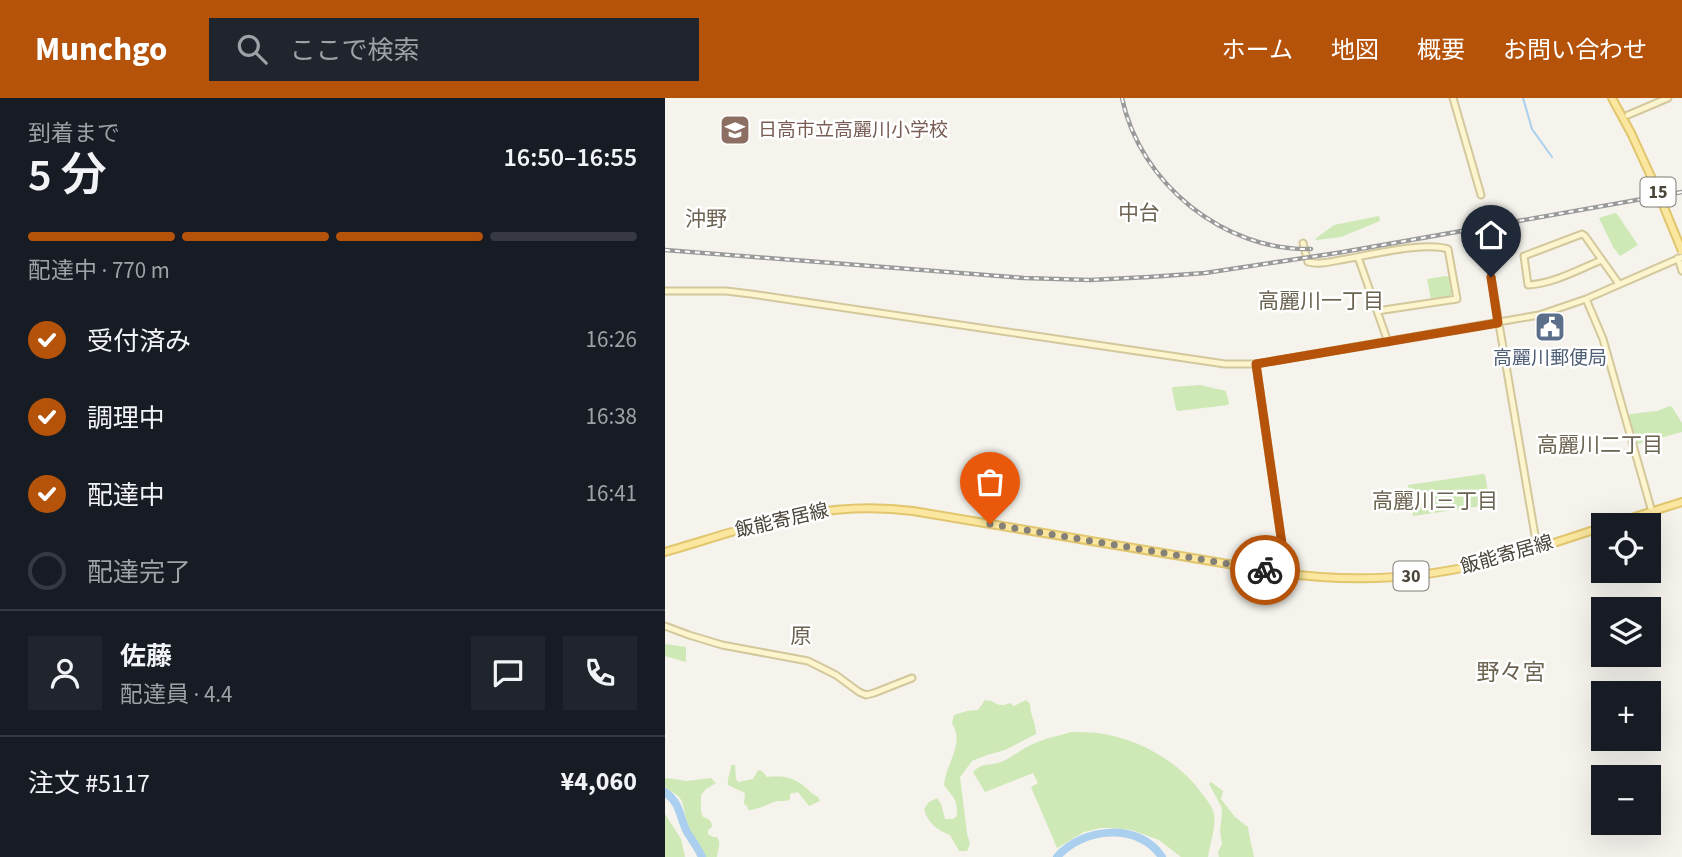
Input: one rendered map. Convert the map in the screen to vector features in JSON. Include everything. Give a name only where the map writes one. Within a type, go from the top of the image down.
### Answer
[{"type":"main road","name":"15","points":[[1612,98],[1654,183],[1681,256]]},
{"type":"main road","points":[[1649,513],[1682,502]]},
{"type":"main road","name":"飯能寄居線","points":[[665,552],[796,514],[868,507],[913,510],[1282,573],[1343,579],[1393,578],[1461,569],[1591,531]]},
{"type":"street","points":[[1453,98],[1481,195]]},
{"type":"street","points":[[1628,115],[1668,98]]},
{"type":"street","points":[[1602,260],[1546,282],[1528,285],[1524,256],[1582,234],[1585,236],[1602,260],[1619,284]]},
{"type":"street","points":[[1303,243],[1306,259],[1310,263],[1429,246],[1447,248],[1457,299],[1377,311]]},
{"type":"street","points":[[665,291],[726,291],[751,294],[1225,364],[1256,364],[1539,315],[1586,299],[1681,256],[1682,271]]},
{"type":"street","points":[[1358,257],[1388,342]]},
{"type":"street","points":[[1491,277],[1537,547]]},
{"type":"street","points":[[1586,299],[1603,339],[1652,512]]},
{"type":"street","points":[[1256,364],[1284,558],[1282,573]]},
{"type":"street","points":[[665,626],[722,645],[808,661],[866,695],[912,678]]},
{"type":"green space","points":[[1615,213],[1638,245],[1620,256],[1599,218]]},
{"type":"green space","points":[[1379,216],[1380,221],[1341,237],[1315,239],[1334,225]]},
{"type":"green space","points":[[1450,277],[1452,293],[1450,296],[1431,299],[1427,279]]},
{"type":"green space","points":[[1200,385],[1226,391],[1228,405],[1178,411],[1173,387]]},
{"type":"green space","points":[[1670,406],[1682,423],[1682,432],[1638,444],[1635,442],[1628,417],[1630,414],[1657,411]]},
{"type":"green space","points":[[1483,474],[1490,503],[1488,505],[1413,516],[1408,485]]},
{"type":"green space","points":[[665,644],[686,647],[686,662],[665,656]]},
{"type":"green space","points":[[985,700],[1001,705],[1010,703],[1014,706],[1026,700],[1030,704],[1036,734],[1005,750],[972,761],[960,777],[970,844],[967,851],[959,851],[950,835],[930,822],[924,809],[929,802],[937,798],[945,819],[957,816],[956,802],[944,785],[956,746],[957,738],[952,723],[954,715],[978,710]]},
{"type":"green space","points":[[1071,732],[1098,733],[1141,745],[1168,760],[1191,780],[1214,814],[1208,857],[1181,857],[1159,840],[1132,830],[1112,828],[1084,832],[1057,848],[1031,787],[1038,783],[1033,773],[985,792],[973,772],[983,766],[1003,761],[1038,742]]},
{"type":"green space","points":[[731,765],[735,765],[738,782],[753,779],[758,770],[767,777],[796,781],[820,801],[809,806],[798,792],[790,794],[790,800],[748,810],[744,804],[745,793],[728,785]]},
{"type":"green space","points":[[667,778],[687,781],[711,778],[716,783],[701,795],[701,811],[703,817],[711,823],[708,834],[717,837],[717,857],[705,857],[689,831],[682,801],[665,787]]},
{"type":"green space","points":[[1211,782],[1223,791],[1221,799],[1235,817],[1248,827],[1254,857],[1219,857],[1222,844],[1222,813],[1209,784]]},
{"type":"green space","points":[[665,814],[681,839],[685,857],[665,857]]},
{"type":"waterway","points":[[1523,98],[1532,129],[1552,157]]},
{"type":"waterway","points":[[665,792],[677,806],[687,832],[702,857]]},
{"type":"waterway","points":[[1057,857],[1081,839],[1111,833],[1140,838],[1162,857]]},
{"type":"railway","points":[[1122,98],[1132,129],[1147,158],[1167,184],[1191,206],[1218,225],[1247,238],[1279,247],[1311,249]]},
{"type":"railway","points":[[665,250],[1024,278],[1090,280],[1149,277],[1205,273],[1343,252],[1682,192]]},
{"type":"way so far","points":[[990,524],[1265,570]]},
{"type":"place","name":"日高市立高麗川小学校","points":[[735,130]]},
{"type":"place","name":"高麗川郵便局","points":[[1550,327]]},
{"type":"district","name":"中台","points":[[1139,213]]},
{"type":"district","name":"沖野","points":[[706,219]]},
{"type":"district","name":"高麗川一丁目","points":[[1321,301]]},
{"type":"district","name":"高麗川二丁目","points":[[1600,445]]},
{"type":"district","name":"高麗川三丁目","points":[[1435,501]]},
{"type":"district","name":"原","points":[[801,636]]},
{"type":"district","name":"野々宮","points":[[1511,672]]},
{"type":"route","points":[[1265,570],[1282,573],[1284,558],[1256,364],[1498,323],[1491,277]]}]
